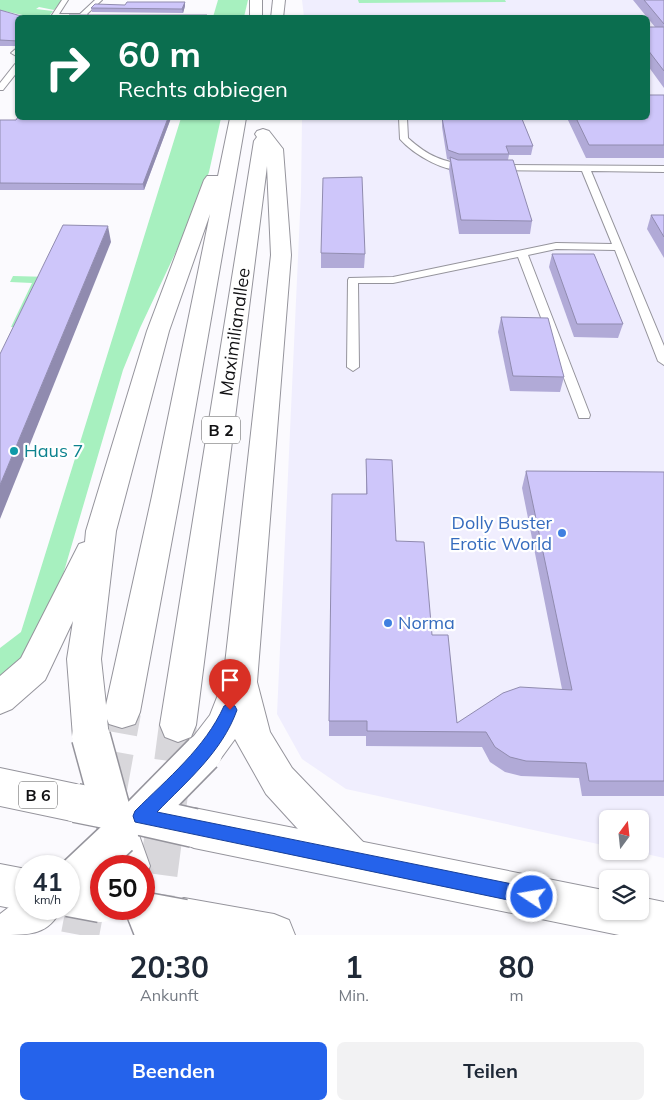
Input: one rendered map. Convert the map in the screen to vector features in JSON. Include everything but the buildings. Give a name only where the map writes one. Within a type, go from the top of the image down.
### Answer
[{"type":"main road","points":[[256,0],[256,15]]},
{"type":"main road","points":[[277,15],[279,0]]},
{"type":"main road","name":"B 2","points":[[230,160],[238,120]]},
{"type":"main road","points":[[80,870],[116,826],[203,753],[224,725],[240,682],[281,255],[275,149],[264,126]]},
{"type":"main road","name":"Maximilianallee","points":[[178,725],[264,126]]},
{"type":"main road","points":[[116,826],[91,737],[84,659],[101,531],[158,331],[212,180],[230,160]]},
{"type":"main road","name":"Maximilianallee","points":[[122,712],[230,160]]},
{"type":"main road","points":[[0,698],[33,669],[101,531]]},
{"type":"main road","points":[[240,682],[253,738],[279,781],[353,860]]},
{"type":"main road","name":"B 6","points":[[0,788],[116,826]]},
{"type":"main road","points":[[116,826],[194,828],[664,924]]},
{"type":"main road","points":[[0,885],[15,888]]},
{"type":"main road","points":[[155,916],[274,935]]},
{"type":"main road","points":[[8,935],[26,920]]},
{"type":"lane","points":[[54,15],[65,0]]},
{"type":"lane","points":[[83,15],[99,0]]},
{"type":"lane","points":[[2,84],[15,69]]},
{"type":"lane","points":[[403,120],[404,139],[422,155],[457,168],[664,169]]},
{"type":"lane","points":[[586,169],[664,361]]},
{"type":"lane","points":[[353,368],[353,280],[393,280],[556,246],[618,247]]},
{"type":"lane","points":[[522,253],[584,415]]},
{"type":"shaded area","points":[[302,0],[664,0],[664,858],[649,855],[649,810],[599,810],[599,844],[346,789],[302,759],[277,714],[301,192],[302,120],[650,120],[650,15],[304,15]]},
{"type":"green space","points":[[0,0],[62,0],[54,10],[39,7],[36,9],[53,11],[50,15],[22,15],[4,11],[0,12]]},
{"type":"green space","points":[[218,0],[248,0],[244,15],[214,15]]},
{"type":"green space","points":[[358,0],[505,0],[506,2],[359,3]]},
{"type":"green space","points":[[180,120],[221,120],[209,172],[197,207],[140,328],[123,370],[48,626],[0,686],[0,648],[21,632]]},
{"type":"green space","points":[[13,276],[50,277],[26,327],[11,327],[32,283],[10,282]]},
{"type":"tunnel","points":[[108,789],[122,712]]},
{"type":"tunnel","points":[[151,931],[178,725]]},
{"type":"tunnel","points":[[80,935],[90,883]]},
{"type":"place","name":"Haus 7","points":[[14,451]]},
{"type":"place","name":"Dolly Buster Erotic World","points":[[562,533]]},
{"type":"place","name":"Norma","points":[[388,623]]},
{"type":"route","points":[[230,710],[224,725],[203,753],[141,816],[532,897]]}]
